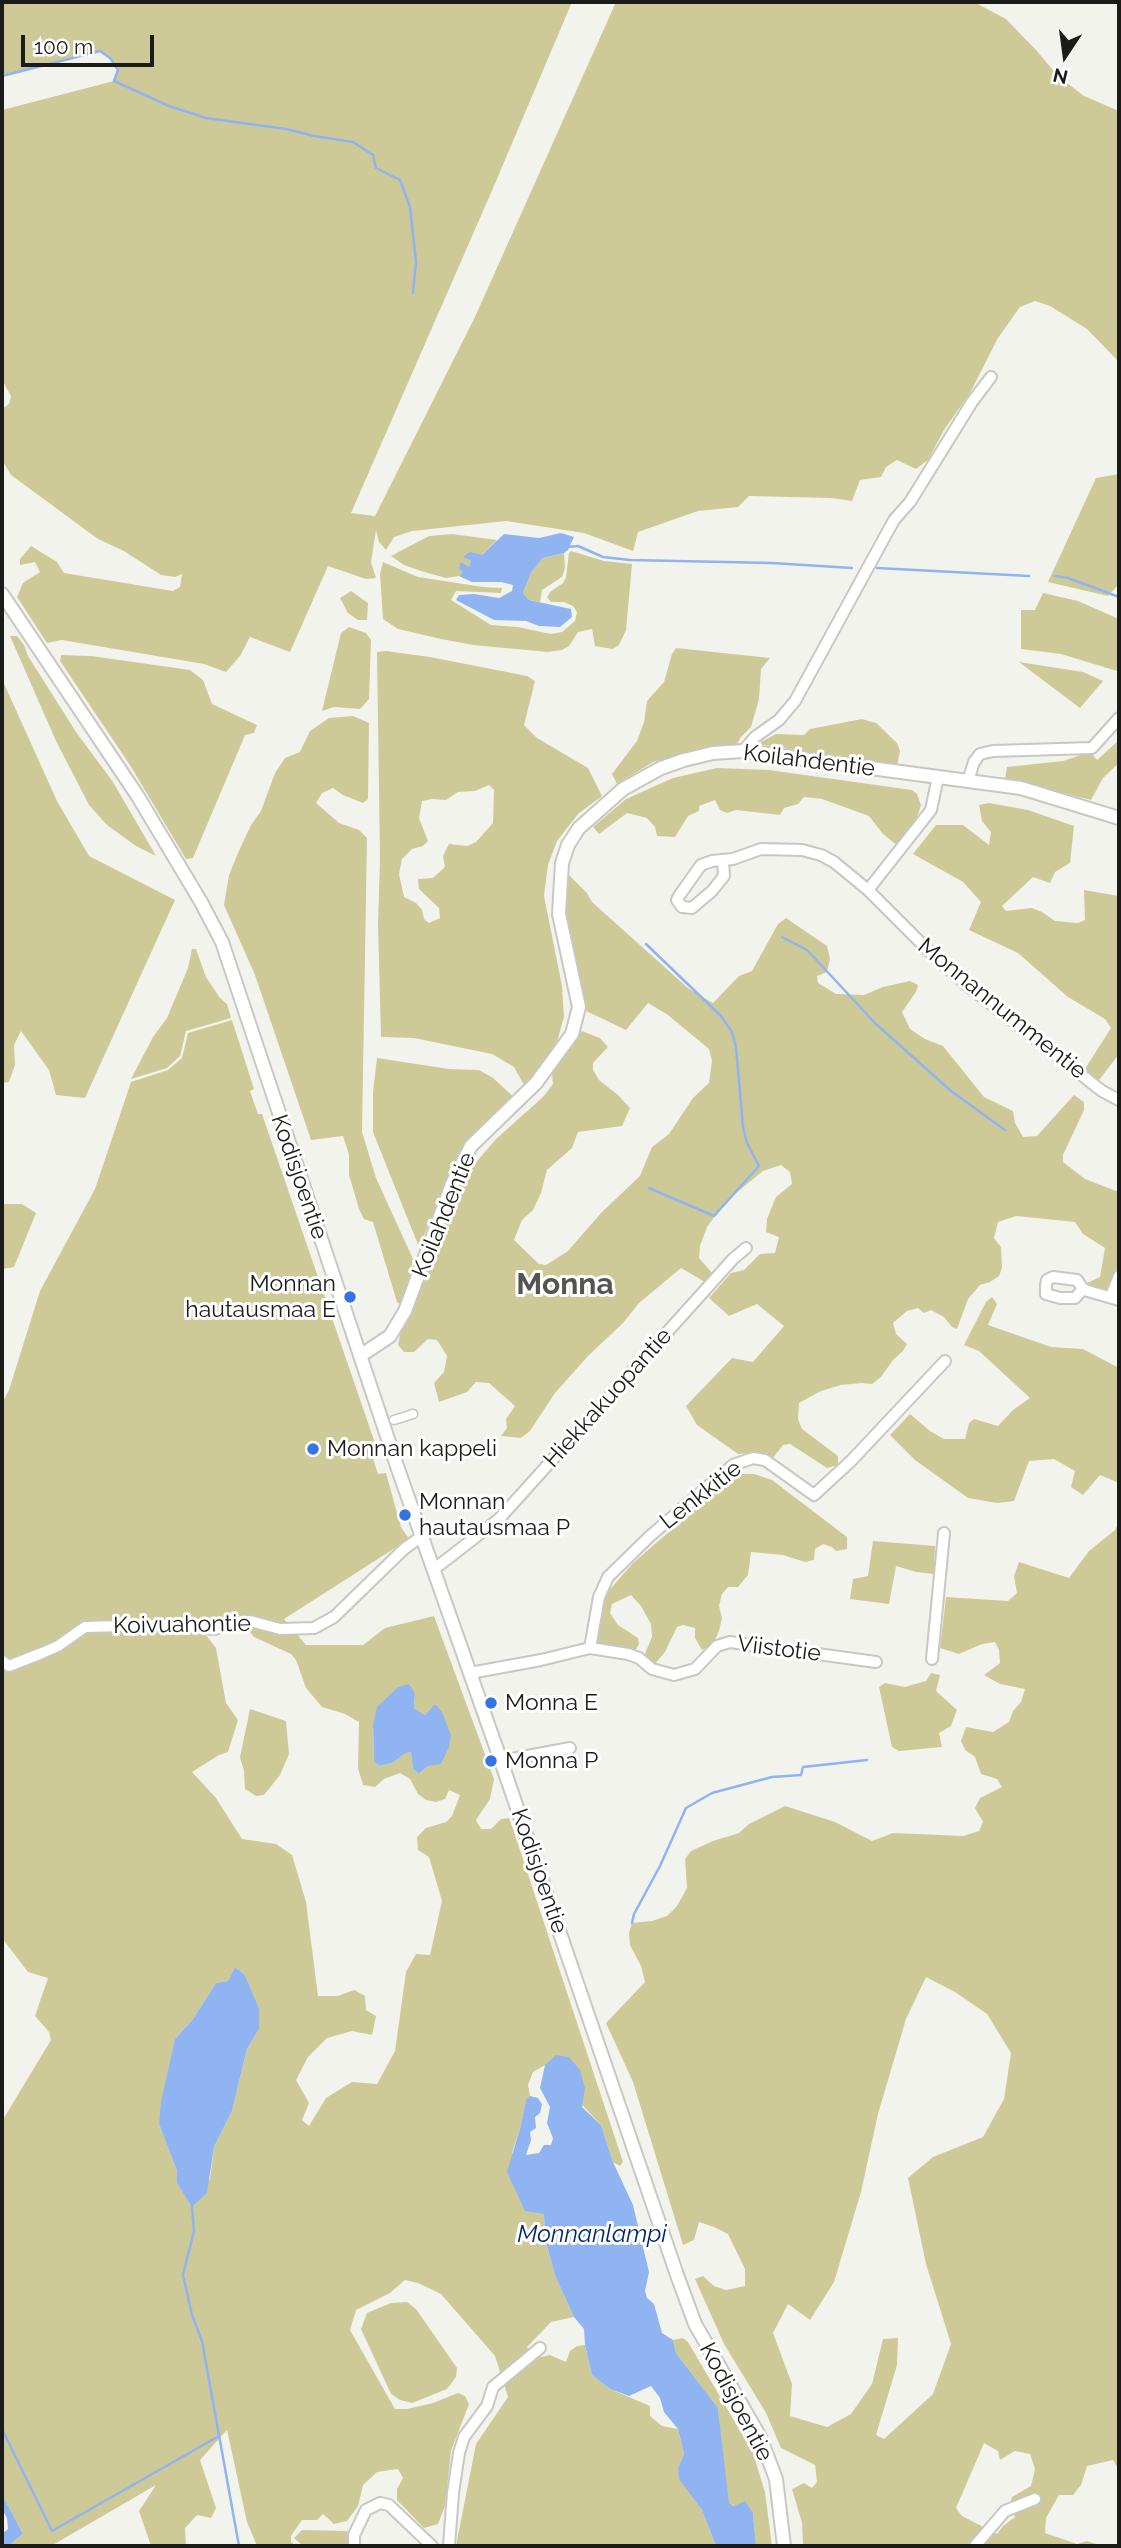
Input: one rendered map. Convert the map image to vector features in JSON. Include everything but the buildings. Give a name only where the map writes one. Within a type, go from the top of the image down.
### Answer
[{"type":"street","points":[[743,751],[754,737],[779,720],[795,701],[894,520],[910,502],[972,402],[991,377]]},
{"type":"street","name":"Kodisjoentie","points":[[2,594],[126,776],[222,942],[433,1570],[691,2312],[712,2356],[760,2437],[776,2479],[784,2546]]},
{"type":"street","points":[[968,781],[974,762],[980,754],[993,751],[1092,748],[1119,718]]},
{"type":"street","name":"Koilahdentie","points":[[360,1356],[390,1336],[405,1311],[452,1184],[471,1146],[536,1083],[572,1034],[579,1007],[561,926],[559,898],[562,863],[574,835],[616,795],[661,768],[713,753],[743,751],[1046,794],[1119,818]]},
{"type":"street","points":[[867,890],[931,810],[938,777]]},
{"type":"street","name":"Monnannummentie","points":[[723,861],[724,876],[712,891],[692,908],[682,907],[677,900],[678,896],[702,865],[712,861],[723,861],[761,849],[802,850],[834,862],[867,890],[960,980],[1102,1091],[1119,1100]]},
{"type":"street","name":"Hiekkakuopantie","points":[[433,1570],[499,1519],[733,1259],[746,1248]]},
{"type":"street","points":[[1083,1289],[1115,1298],[1119,1276]]},
{"type":"street","name":"Lenkkitie","points":[[590,1648],[599,1597],[608,1577],[650,1536],[733,1465],[753,1458],[765,1460],[814,1495],[851,1461],[945,1361]]},
{"type":"street","points":[[394,1420],[413,1414]]},
{"type":"street","points":[[932,1659],[944,1533]]},
{"type":"street","name":"Koivuahontie","points":[[2,1661],[9,1667],[58,1646],[85,1627],[159,1625],[215,1629],[233,1622],[250,1621],[280,1629],[314,1628],[334,1617],[404,1549],[422,1536]]},
{"type":"street","name":"Viistotie","points":[[470,1673],[590,1648],[628,1654],[639,1658],[652,1669],[674,1675],[695,1670],[717,1646],[730,1642],[876,1662]]},
{"type":"street","points":[[501,1761],[570,1748]]},
{"type":"street","points":[[449,2546],[453,2493],[464,2437],[487,2406],[493,2387],[540,2348]]},
{"type":"street","points":[[975,2546],[1005,2511],[1035,2499]]},
{"type":"street","points":[[354,2546],[354,2535],[366,2511],[380,2502],[389,2505],[432,2546]]},
{"type":"shaded area","points":[[2,2],[572,2],[351,513],[375,516],[474,319],[616,2],[974,2],[1006,19],[1058,76],[1084,96],[1119,111],[1119,362],[1087,329],[1050,306],[1035,301],[1020,307],[998,338],[970,393],[944,430],[928,460],[916,469],[897,460],[886,467],[881,477],[860,480],[852,501],[749,496],[738,507],[698,511],[638,532],[633,551],[584,533],[506,521],[412,531],[394,537],[386,550],[379,542],[376,530],[371,562],[376,578],[366,579],[328,566],[290,652],[250,637],[240,656],[226,672],[204,664],[62,640],[47,643],[17,597],[23,583],[40,572],[35,562],[20,565],[20,559],[31,546],[57,562],[64,573],[173,591],[180,587],[182,574],[175,577],[161,575],[124,551],[98,539],[11,475],[2,460],[2,409],[9,404],[11,396],[2,380],[2,110],[114,81],[118,71],[110,58],[100,51],[2,76]]},
{"type":"shaded area","points":[[1119,474],[1119,584],[1108,596],[1048,582],[1096,478]]},
{"type":"shaded area","points":[[452,534],[497,540],[482,555],[464,557],[471,561],[469,567],[459,576],[446,578],[404,565],[391,556],[429,536]]},
{"type":"shaded area","points":[[571,551],[604,561],[632,564],[626,630],[619,645],[613,649],[595,646],[592,629],[578,632],[569,646],[562,650],[548,652],[441,639],[398,629],[383,619],[380,574],[383,562],[418,577],[502,588],[501,593],[456,591],[451,600],[491,625],[551,634],[562,632],[575,621],[577,612],[573,606],[564,602],[551,602],[547,597],[563,583]]},
{"type":"shaded area","points":[[564,553],[565,568],[562,577],[542,590],[540,602],[529,600],[523,593],[531,573],[543,558]]},
{"type":"shaded area","points":[[351,591],[368,603],[367,620],[358,620],[348,613],[340,598]]},
{"type":"shaded area","points":[[1043,593],[1078,601],[1119,619],[1117,671],[1061,654],[1021,649],[1021,610],[1035,610]]},
{"type":"shaded area","points":[[349,627],[366,633],[371,640],[369,699],[360,709],[334,707],[322,711],[341,633]]},
{"type":"shaded area","points":[[10,636],[17,636],[24,645],[28,656],[76,732],[113,782],[156,856],[136,846],[107,825],[89,805],[56,741]]},
{"type":"shaded area","points":[[676,648],[770,658],[761,669],[759,699],[751,727],[734,749],[692,752],[653,762],[617,784],[612,774],[637,741],[644,722],[647,701],[664,682]]},
{"type":"shaded area","points":[[377,652],[430,657],[527,676],[535,681],[524,725],[537,738],[588,768],[602,796],[578,814],[557,841],[548,865],[544,896],[562,986],[564,1017],[557,1042],[543,1067],[524,1085],[514,1067],[492,1054],[414,1038],[381,1037]],"holes":[[[489,785],[494,790],[493,823],[476,842],[467,846],[449,844],[443,856],[445,867],[433,878],[418,879],[419,889],[439,908],[440,918],[429,923],[416,903],[404,897],[399,874],[402,859],[412,849],[423,846],[428,841],[419,818],[422,801],[446,800],[458,792],[475,791]]]},
{"type":"shaded area","points":[[61,655],[91,656],[190,670],[203,680],[212,704],[257,725],[254,733],[245,735],[193,858],[186,859],[130,765],[60,661]]},
{"type":"shaded area","points":[[1019,662],[1083,672],[1103,681],[1080,708]]},
{"type":"shaded area","points":[[2,679],[57,801],[89,856],[175,900],[85,1098],[56,1095],[49,1070],[21,1031],[14,1045],[15,1065],[9,1082],[2,1083]]},
{"type":"shaded area","points":[[353,716],[369,723],[368,799],[363,803],[333,788],[322,793],[316,803],[339,823],[359,830],[367,838],[362,1132],[376,1178],[413,1259],[400,1304],[397,1302],[373,1222],[364,1219],[359,1209],[349,1175],[349,1155],[343,1136],[311,1140],[255,975],[224,905],[229,875],[238,853],[261,811],[275,773],[285,758],[300,752],[310,731],[329,718]]},
{"type":"shaded area","points":[[862,719],[876,723],[897,743],[900,751],[897,766],[757,744],[776,734],[804,735],[810,729]]},
{"type":"shaded area","points":[[1118,741],[1119,763],[1103,778],[1091,800],[1005,779],[1007,767],[1063,761],[1090,752],[1097,760]]},
{"type":"shaded area","points":[[717,768],[769,770],[912,790],[917,794],[921,805],[915,824],[898,846],[883,834],[869,816],[822,799],[804,797],[798,804],[784,808],[780,815],[736,810],[727,813],[720,810],[715,800],[699,806],[699,811],[688,816],[675,837],[657,836],[655,827],[647,818],[627,813],[599,834],[593,827],[626,799],[673,778]]},
{"type":"shaded area","points":[[989,803],[1028,810],[1074,826],[1070,863],[1055,872],[1050,883],[1033,877],[1002,906],[1006,911],[1032,908],[1055,921],[1078,923],[1085,920],[1084,890],[1119,896],[1119,1054],[1096,1084],[1083,1072],[1111,1028],[1105,1019],[1068,997],[1018,953],[969,930],[981,902],[963,882],[913,854],[936,825],[963,825],[989,845],[991,832],[982,821],[979,805]]},
{"type":"shaded area","points":[[569,875],[592,902],[689,989],[713,1003],[739,976],[752,971],[778,924],[786,918],[827,946],[830,959],[827,972],[817,976],[818,983],[836,994],[864,995],[883,987],[910,981],[918,985],[902,1012],[910,1029],[943,1046],[984,1097],[1013,1111],[1015,1123],[1023,1137],[1037,1136],[1074,1095],[1084,1102],[1084,1110],[1063,1155],[1063,1162],[1085,1179],[1116,1191],[1119,1189],[1119,1264],[1108,1291],[1088,1290],[1087,1283],[1100,1277],[1105,1248],[1083,1234],[1075,1222],[1016,1216],[998,1222],[994,1238],[1001,1247],[1002,1268],[999,1276],[980,1285],[968,1299],[957,1329],[931,1310],[924,1313],[918,1308],[907,1311],[893,1323],[896,1334],[907,1344],[881,1377],[872,1384],[841,1385],[821,1391],[799,1403],[798,1419],[802,1429],[838,1456],[838,1465],[827,1468],[790,1444],[783,1445],[772,1459],[754,1453],[738,1454],[697,1425],[686,1406],[732,1358],[753,1362],[784,1326],[757,1304],[729,1316],[709,1298],[731,1273],[744,1270],[760,1254],[775,1253],[779,1237],[766,1232],[767,1219],[776,1197],[792,1184],[790,1172],[781,1165],[763,1171],[725,1202],[707,1227],[699,1258],[714,1275],[705,1282],[681,1268],[639,1303],[555,1393],[530,1431],[521,1438],[501,1436],[507,1428],[506,1419],[515,1406],[489,1383],[476,1382],[467,1392],[439,1402],[434,1383],[444,1372],[447,1356],[437,1340],[428,1339],[414,1352],[404,1352],[398,1345],[400,1335],[443,1231],[460,1181],[496,1139],[543,1097],[553,1084],[552,1074],[582,1031],[600,1038],[608,1047],[593,1063],[593,1070],[599,1080],[630,1108],[622,1126],[578,1132],[572,1148],[547,1170],[533,1210],[522,1220],[514,1240],[539,1264],[546,1265],[568,1251],[601,1213],[640,1176],[652,1147],[669,1134],[693,1098],[709,1083],[712,1061],[709,1049],[668,1015],[648,1003],[626,1030],[584,1010],[565,912],[566,881]]},
{"type":"shaded area","points":[[192,949],[196,949],[206,977],[227,1004],[231,1018],[186,1031],[180,1056],[167,1068],[131,1079],[153,1037],[167,1018],[188,968]]},
{"type":"shaded area","points":[[232,1020],[254,1089],[250,1091],[258,1114],[262,1114],[376,1446],[370,1449],[378,1474],[386,1473],[401,1527],[409,1539],[284,1619],[306,1645],[363,1645],[385,1628],[434,1616],[494,1779],[490,1799],[476,1820],[481,1829],[491,1829],[501,1819],[509,1818],[623,2162],[620,2166],[613,2162],[601,2125],[545,2065],[533,2072],[528,2085],[530,2096],[526,2101],[512,2153],[544,2214],[545,2239],[556,2278],[574,2317],[551,2322],[527,2347],[533,2356],[550,2355],[566,2362],[570,2351],[585,2345],[592,2375],[610,2389],[650,2406],[650,2416],[662,2426],[678,2429],[684,2454],[678,2468],[702,2510],[716,2546],[456,2546],[476,2444],[508,2397],[495,2356],[441,2294],[405,2280],[390,2293],[356,2310],[350,2330],[395,2409],[433,2403],[458,2393],[465,2396],[469,2404],[451,2451],[445,2506],[438,2524],[424,2528],[397,2500],[397,2489],[403,2478],[398,2469],[377,2472],[363,2485],[358,2506],[347,2521],[334,2524],[323,2514],[317,2520],[302,2520],[291,2536],[291,2542],[296,2546],[257,2546],[247,2522],[227,2430],[200,2460],[216,2508],[211,2518],[197,2515],[185,2528],[186,2546],[151,2546],[139,2511],[156,2485],[51,2546],[8,2546],[23,2534],[2,2494],[2,2121],[51,2040],[49,2032],[35,2016],[48,1978],[28,1972],[2,1938],[2,1403],[9,1390],[40,1291],[95,1189],[131,1082],[168,1070],[182,1058],[188,1033]],"holes":[[[238,1618],[254,1637],[291,1654],[296,1660],[306,1688],[322,1707],[345,1714],[359,1722],[358,1768],[363,1785],[375,1787],[384,1779],[400,1773],[410,1779],[418,1794],[426,1800],[436,1802],[445,1799],[449,1790],[460,1795],[452,1816],[446,1822],[426,1828],[417,1837],[418,1850],[429,1857],[442,1901],[430,1955],[416,1954],[406,1972],[395,2051],[377,2084],[352,2082],[326,2098],[309,2126],[302,2120],[309,2103],[296,2080],[308,2057],[327,2038],[352,2031],[372,2035],[376,2016],[366,2010],[365,1996],[354,1990],[338,1996],[318,1996],[306,1902],[292,1855],[276,1844],[242,1839],[216,1798],[192,1772],[228,1752],[238,1720],[226,1703],[216,1648],[195,1621]],[[415,1694],[414,1708],[425,1715],[436,1704],[428,1766],[419,1774],[413,1769],[411,1752],[392,1763],[380,1766],[374,1762],[373,1724]],[[235,1967],[245,1975],[259,2008],[259,2029],[247,2049],[232,2111],[214,2147],[210,2179],[193,2206],[177,2183],[177,2171],[159,2124],[175,2039],[193,2019],[216,1983],[228,1981]]]},
{"type":"shaded area","points":[[377,1058],[449,1069],[479,1070],[493,1078],[515,1098],[469,1139],[454,1163],[419,1247],[373,1132],[373,1092]]},
{"type":"shaded area","points":[[2,1204],[22,1204],[36,1213],[14,1267],[2,1269]]},
{"type":"shaded area","points":[[992,1297],[997,1304],[988,1325],[1051,1347],[1083,1349],[1119,1368],[1119,1483],[1100,1475],[1083,1495],[1071,1487],[1075,1471],[1054,1459],[1029,1461],[1014,1501],[997,1503],[968,1498],[915,1460],[890,1435],[910,1414],[944,1439],[965,1439],[969,1423],[974,1419],[998,1426],[1013,1410],[1030,1398],[979,1351],[964,1345],[986,1302]]},
{"type":"shaded area","points":[[736,1474],[754,1474],[772,1480],[847,1537],[847,1549],[836,1551],[823,1544],[815,1549],[814,1560],[805,1562],[783,1555],[751,1552],[748,1575],[738,1587],[728,1587],[722,1594],[719,1631],[713,1644],[702,1650],[695,1638],[695,1628],[683,1625],[677,1627],[665,1652],[655,1664],[644,1656],[652,1637],[651,1624],[631,1595],[612,1604],[610,1613],[618,1625],[638,1638],[639,1644],[635,1651],[597,1645],[604,1597],[612,1587],[633,1563]]},
{"type":"shaded area","points":[[1119,1522],[1119,2470],[1113,2460],[1087,2466],[1081,2485],[1073,2495],[1059,2495],[1046,2518],[1045,2533],[1077,2544],[1087,2541],[1103,2546],[803,2546],[802,2523],[792,2489],[804,2483],[812,2488],[817,2482],[815,2465],[781,2448],[766,2413],[724,2344],[695,2279],[703,2276],[714,2286],[726,2290],[745,2286],[745,2269],[728,2234],[714,2227],[699,2222],[694,2240],[683,2245],[633,2082],[606,2023],[645,1982],[641,1966],[630,1945],[632,1923],[667,1916],[677,1906],[687,1888],[685,1859],[691,1851],[739,1833],[749,1824],[785,1806],[835,1822],[872,1841],[893,1833],[963,1836],[979,1831],[983,1822],[975,1808],[980,1798],[1002,1787],[997,1779],[981,1774],[975,1757],[965,1750],[961,1741],[966,1727],[993,1732],[1009,1722],[1025,1689],[1000,1684],[984,1675],[1000,1663],[995,1642],[982,1644],[959,1654],[940,1648],[946,1597],[1008,1601],[1017,1593],[1014,1576],[1019,1562],[1069,1578],[1089,1551],[1115,1530]],"holes":[[[926,1977],[955,1992],[987,2014],[1011,2053],[1004,2099],[983,2137],[933,2157],[908,2178],[926,2264],[951,2344],[933,2394],[884,2439],[876,2435],[897,2365],[898,2338],[883,2339],[872,2384],[851,2414],[827,2427],[790,2416],[792,2384],[773,2333],[788,2304],[810,2320],[834,2282],[861,2192],[878,2114],[906,2019]],[[984,2443],[998,2451],[1000,2460],[1015,2451],[1030,2454],[1035,2469],[1031,2486],[1012,2497],[1010,2504],[1015,2517],[997,2534],[962,2516],[956,2508]]]},
{"type":"shaded area","points":[[873,1541],[935,1546],[934,1574],[896,1566],[889,1604],[850,1599],[853,1579],[868,1576]]},
{"type":"shaded area","points":[[931,1673],[940,1675],[936,1691],[957,1710],[951,1726],[939,1733],[942,1747],[899,1751],[892,1747],[879,1687],[885,1683],[905,1687],[926,1681]]},
{"type":"shaded area","points":[[250,1709],[286,1721],[289,1754],[280,1775],[264,1795],[256,1796],[245,1789],[240,1757]]},
{"type":"shaded area","points":[[407,2302],[416,2309],[457,2368],[456,2377],[447,2389],[412,2403],[391,2394],[361,2329],[367,2313],[391,2303]]},
{"type":"shaded area","points":[[683,2338],[688,2342],[753,2453],[765,2492],[772,2546],[756,2546],[753,2513],[728,2503],[718,2408],[676,2353],[673,2340]]},
{"type":"shaded area","points":[[302,2530],[347,2531],[362,2546],[303,2546],[294,2538]]},
{"type":"water","points":[[561,533],[574,537],[568,550],[543,558],[531,573],[523,593],[529,600],[571,609],[572,617],[560,627],[539,626],[526,621],[494,620],[456,600],[459,595],[474,594],[499,598],[512,591],[513,585],[501,582],[472,582],[459,576],[463,572],[459,569],[461,562],[469,567],[471,561],[463,557],[470,552],[482,555],[504,534],[539,538]]},
{"type":"water","points":[[409,1684],[415,1694],[414,1708],[425,1715],[435,1704],[442,1712],[451,1735],[441,1764],[428,1766],[419,1774],[413,1769],[411,1752],[392,1763],[380,1766],[374,1762],[373,1724],[377,1707],[398,1687]]},
{"type":"water","points":[[235,1967],[245,1975],[259,2008],[259,2029],[247,2049],[232,2111],[214,2147],[207,2193],[192,2207],[177,2183],[177,2171],[159,2124],[161,2102],[175,2039],[193,2019],[216,1983],[228,1981]]},
{"type":"water","name":"Monnanlampi","points":[[556,2055],[569,2057],[580,2070],[585,2088],[582,2107],[601,2125],[613,2162],[633,2205],[649,2272],[645,2291],[647,2298],[654,2304],[662,2333],[673,2340],[676,2353],[718,2408],[729,2503],[734,2506],[745,2501],[753,2513],[756,2546],[716,2546],[702,2510],[679,2479],[678,2468],[684,2454],[678,2429],[664,2412],[660,2398],[651,2386],[629,2396],[610,2389],[592,2375],[584,2329],[574,2317],[556,2278],[545,2239],[544,2214],[525,2211],[507,2172],[526,2100],[530,2096],[538,2098],[542,2104],[540,2113],[535,2117],[536,2128],[530,2132],[531,2140],[526,2155],[539,2153],[544,2145],[551,2145],[553,2138],[547,2123],[550,2107],[540,2088],[545,2065]]},
{"type":"water","points":[[2,2494],[23,2534],[8,2546],[2,2546],[2,2534],[8,2529],[7,2518],[2,2509]]},
{"type":"waterway","points":[[2,76],[100,51],[110,58],[118,70],[114,81],[169,106],[206,118],[353,142],[373,155],[376,168],[400,180],[410,207],[416,262],[413,293]]},
{"type":"waterway","points":[[568,547],[578,546],[603,557],[630,560],[772,563],[852,568]]},
{"type":"waterway","points":[[877,568],[1029,576]]},
{"type":"waterway","points":[[1055,576],[1068,578],[1119,597]]},
{"type":"waterway","points":[[782,937],[807,950],[876,1024],[951,1091],[1005,1130]]},
{"type":"waterway","points":[[646,944],[721,1016],[732,1032],[736,1047],[743,1127],[747,1143],[759,1166],[714,1216],[649,1188]]},
{"type":"waterway","points":[[632,1923],[686,1808],[712,1793],[772,1777],[801,1775],[803,1767],[867,1760]]},
{"type":"waterway","points":[[192,2207],[194,2231],[183,2275],[192,2315],[202,2341],[239,2546]]},
{"type":"waterway","points":[[2,2429],[52,2531],[219,2436]]},
{"type":"place","name":"Monnan hautausmaa E","points":[[350,1297]]},
{"type":"place","name":"Monnan kappeli","points":[[313,1449]]},
{"type":"place","name":"Monnan hautausmaa P","points":[[405,1515]]},
{"type":"place","name":"Monna E","points":[[491,1703]]},
{"type":"place","name":"Monna P","points":[[491,1761]]},
{"type":"district","name":"Monna","points":[[565,1285]]}]
